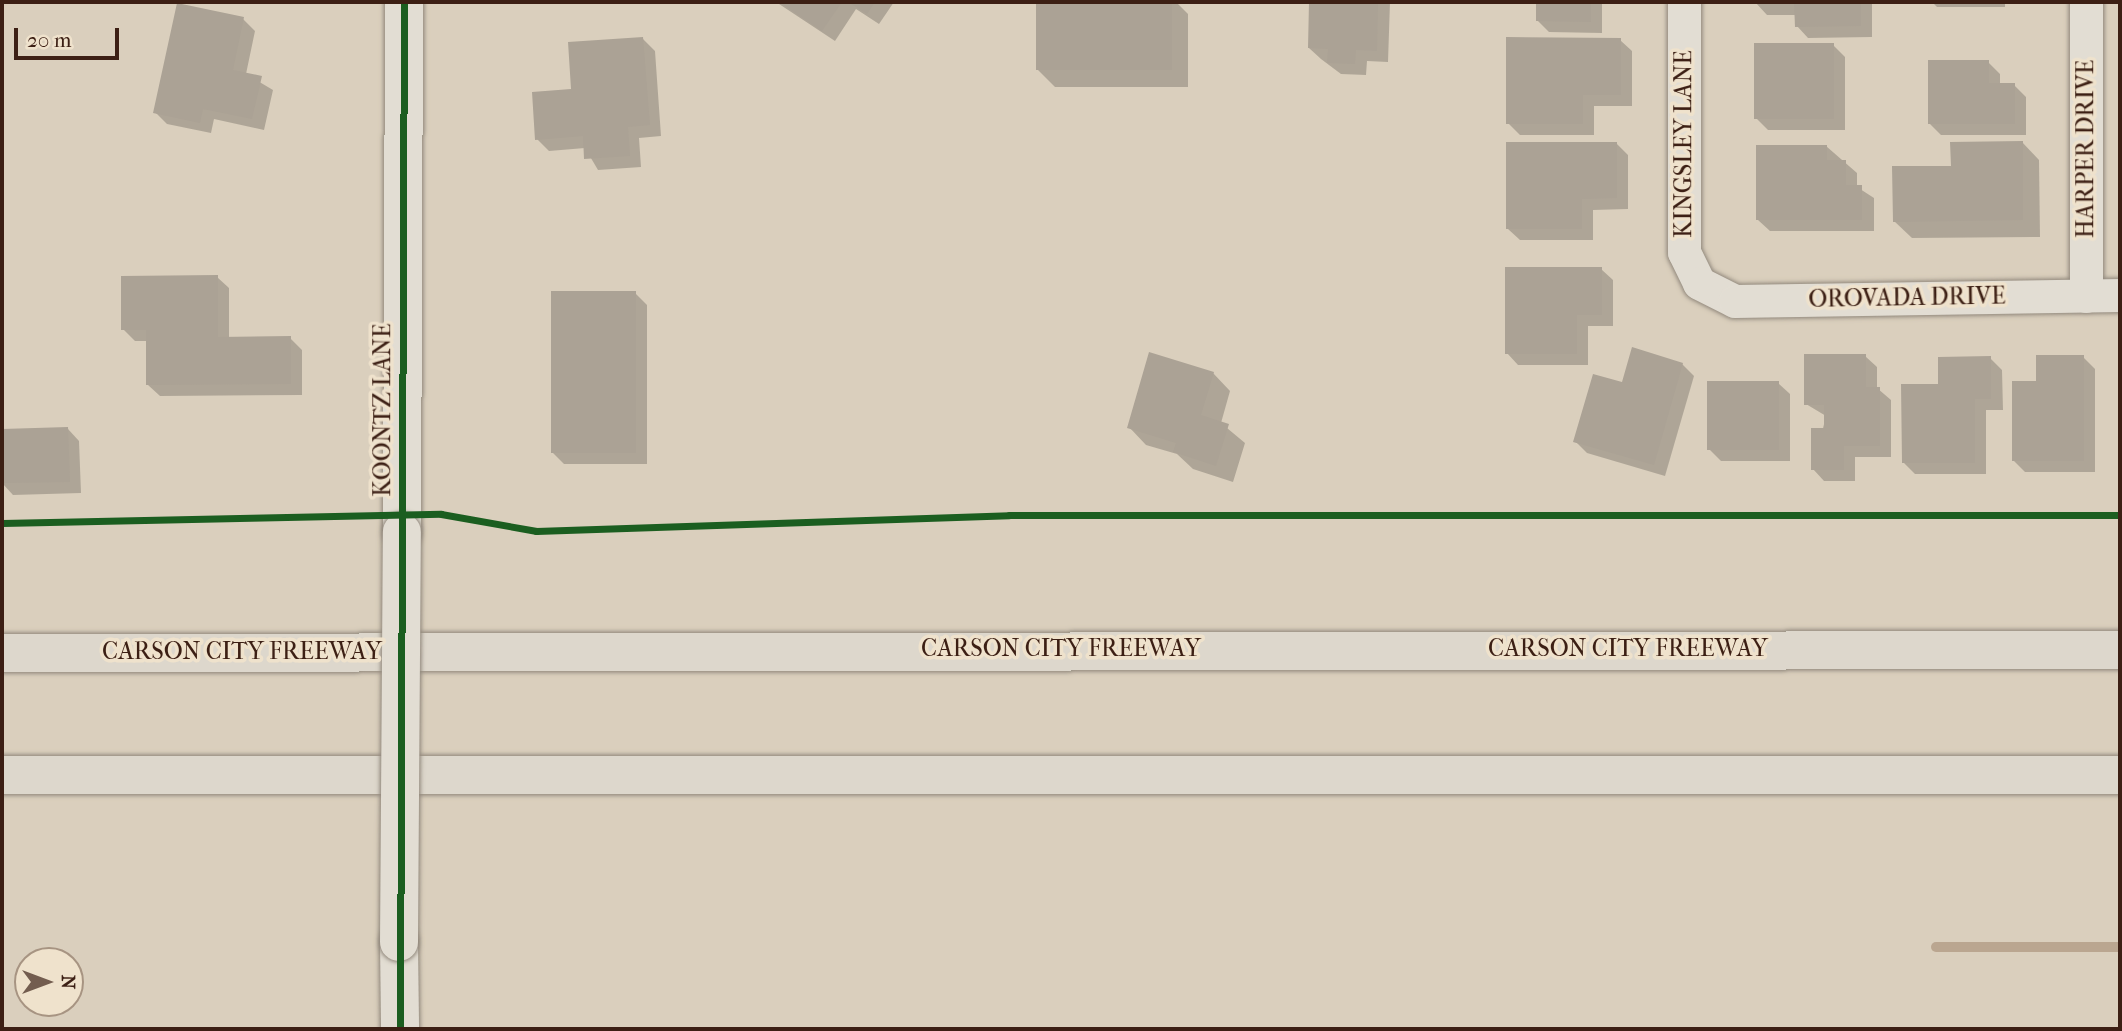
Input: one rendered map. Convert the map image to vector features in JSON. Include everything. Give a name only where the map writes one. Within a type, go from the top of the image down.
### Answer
[{"type":"highway","name":"CARSON CITY FREEWAY","points":[[2,653],[2120,650]]},
{"type":"highway","points":[[2,775],[2120,775]]},
{"type":"street","name":"KOONTZ LANE","points":[[400,1029],[404,2]]},
{"type":"street","name":"KINGSLEY LANE","points":[[1684,2],[1684,252],[1699,283]]},
{"type":"street","name":"HARPER DRIVE","points":[[2086,2],[2086,296]]},
{"type":"street","name":"OROVADA DRIVE","points":[[1699,283],[1735,301],[2120,295]]},
{"type":"building","points":[[779,2],[842,2],[822,31]]},
{"type":"building","points":[[848,2],[875,2],[867,14]]},
{"type":"building","points":[[1036,2],[1172,2],[1172,70],[1036,70]]},
{"type":"building","points":[[1309,2],[1378,2],[1377,51],[1356,50],[1355,64],[1327,63],[1328,49],[1308,48]]},
{"type":"building","points":[[1536,2],[1591,2],[1591,22],[1536,21]]},
{"type":"building","points":[[1794,2],[1861,2],[1861,26],[1795,27]]},
{"type":"building","points":[[177,3],[244,17],[233,70],[262,76],[252,119],[203,109],[200,123],[153,113]]},
{"type":"building","points":[[643,37],[650,125],[628,127],[630,156],[584,159],[583,136],[535,140],[532,92],[571,89],[568,42]]},
{"type":"building","points":[[1506,37],[1621,38],[1621,95],[1583,95],[1583,124],[1506,124]]},
{"type":"building","points":[[1754,43],[1834,43],[1834,119],[1754,119]]},
{"type":"building","points":[[1928,60],[1989,60],[1989,83],[2015,83],[2015,124],[1928,124]]},
{"type":"building","points":[[2023,141],[2023,220],[1893,222],[1892,166],[1951,166],[1950,142]]},
{"type":"building","points":[[1506,142],[1617,142],[1617,198],[1582,199],[1582,229],[1506,229]]},
{"type":"building","points":[[1756,145],[1827,145],[1827,160],[1846,160],[1846,185],[1862,185],[1862,220],[1756,220]]},
{"type":"building","points":[[1505,267],[1602,267],[1602,315],[1577,315],[1577,354],[1505,354]]},
{"type":"building","points":[[218,275],[218,337],[291,336],[291,384],[146,385],[146,330],[121,330],[121,276]]},
{"type":"building","points":[[551,291],[636,291],[636,453],[551,453]]},
{"type":"building","points":[[1632,347],[1683,363],[1654,465],[1573,442],[1593,374],[1622,382]]},
{"type":"building","points":[[1149,352],[1214,372],[1201,415],[1229,424],[1216,466],[1173,452],[1176,443],[1127,428]]},
{"type":"building","points":[[1804,354],[1866,354],[1866,387],[1880,387],[1880,446],[1844,446],[1844,470],[1811,470],[1811,428],[1824,428],[1824,405],[1804,405]]},
{"type":"building","points":[[2036,355],[2084,355],[2084,461],[2012,461],[2012,381],[2036,381]]},
{"type":"building","points":[[1991,356],[1991,399],[1975,399],[1975,463],[1902,463],[1901,384],[1938,384],[1938,357]]},
{"type":"building","points":[[1707,381],[1779,381],[1779,450],[1707,450]]},
{"type":"building","points":[[68,427],[70,482],[2,483],[2,429]]},
{"type":"waterway","points":[[1936,947],[2120,947]]},
{"type":"cycle path","points":[[400,1029],[404,2]]},
{"type":"cycle path","points":[[2,523],[441,514],[536,531],[1009,515],[2120,515]]}]
